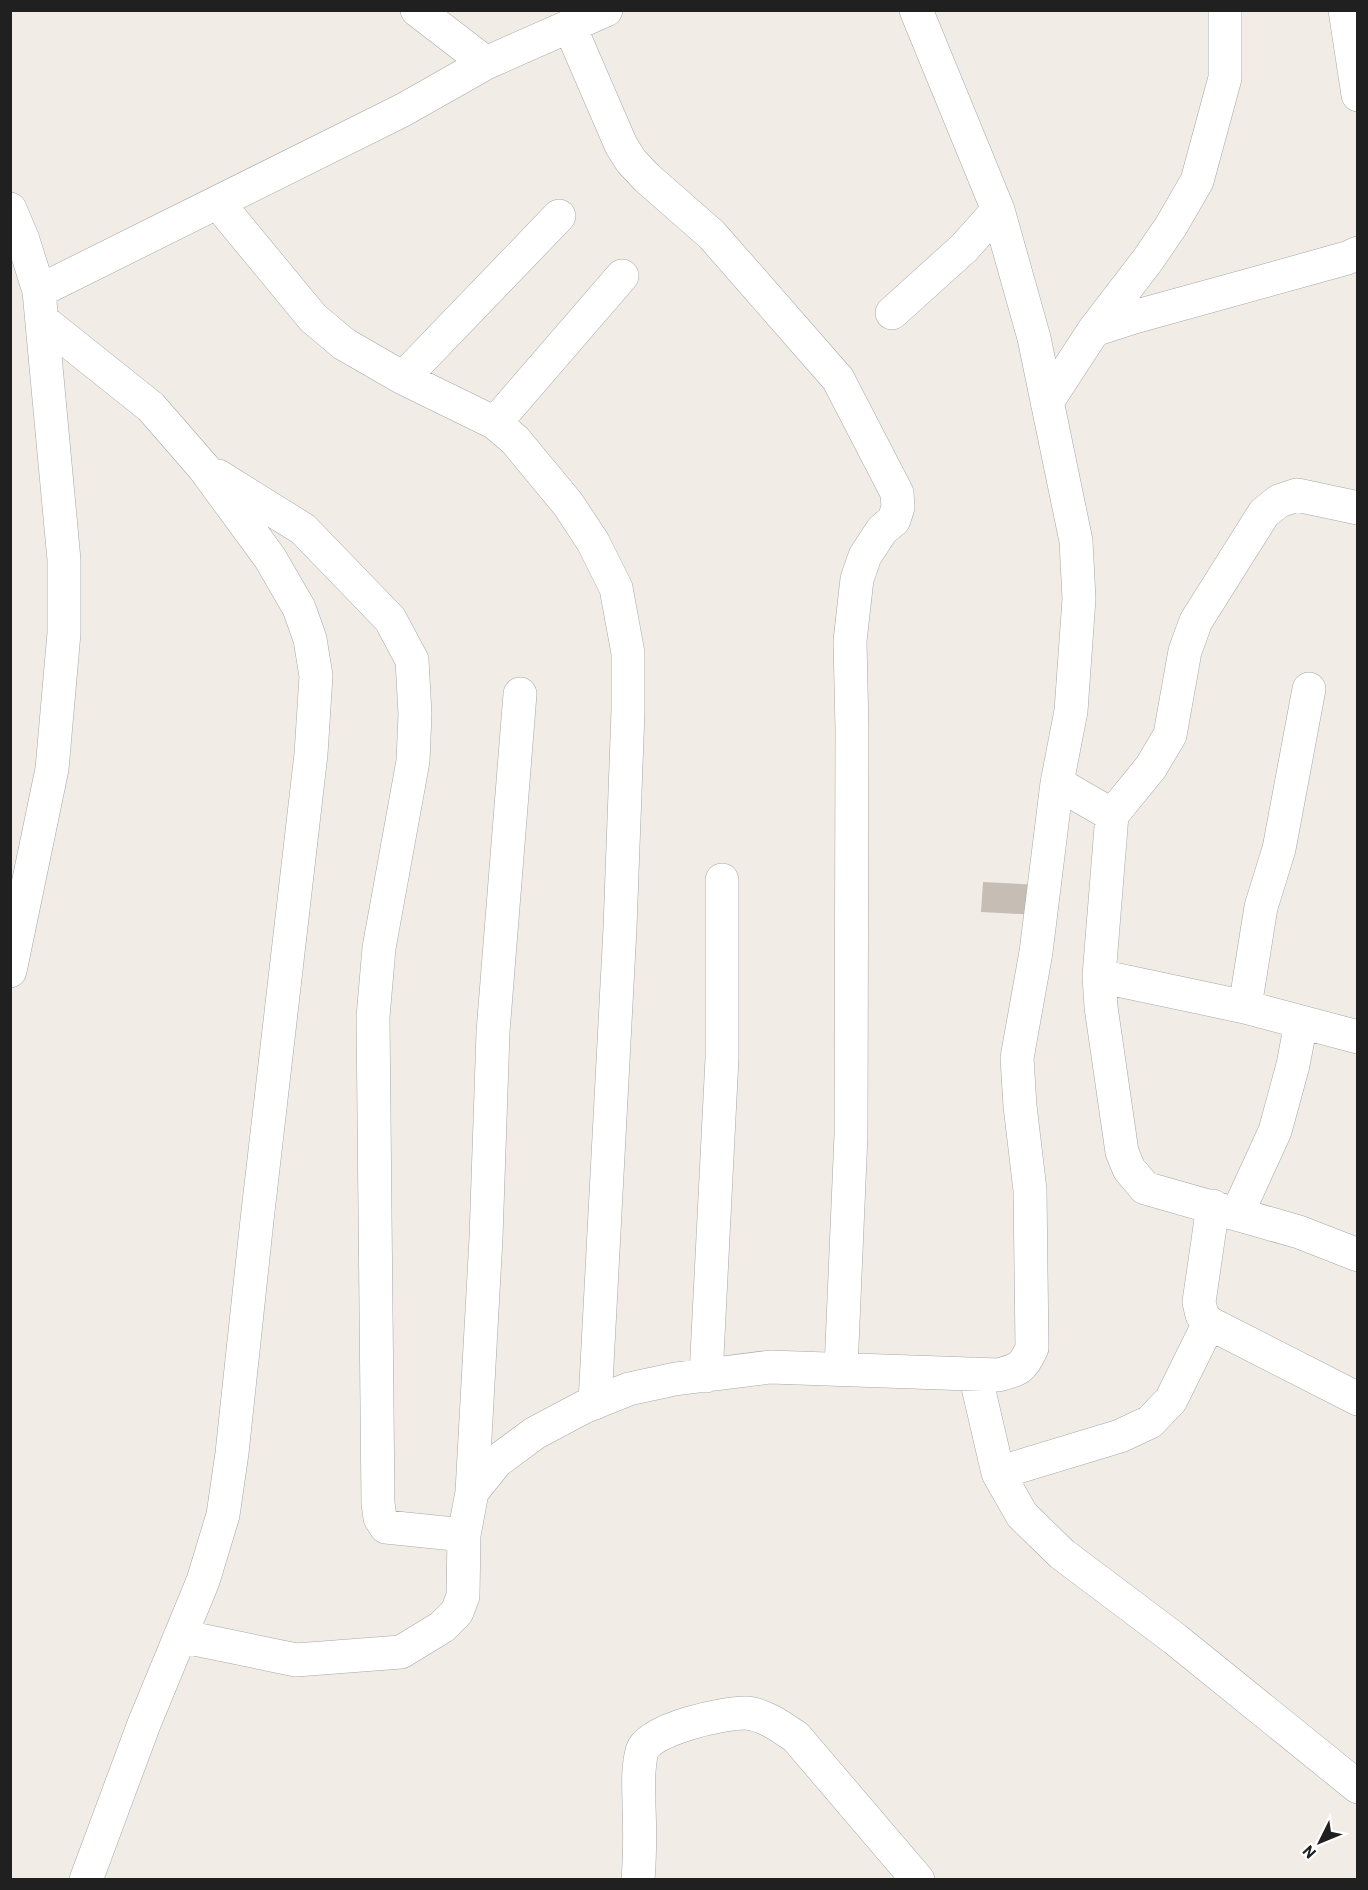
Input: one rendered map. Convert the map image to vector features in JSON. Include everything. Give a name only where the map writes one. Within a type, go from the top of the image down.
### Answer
[{"type":"street","points":[[417,10],[486,63]]},
{"type":"street","points":[[40,305],[218,203],[403,110],[486,63],[606,10]]},
{"type":"street","points":[[472,1492],[497,1461],[535,1433],[629,1389],[675,1379],[770,1367],[998,1375],[1017,1371],[1026,1362],[1032,1348],[1030,1190],[1017,1058],[1036,952],[1057,783],[1071,711],[1078,599],[1076,541],[1034,338],[998,210],[916,10]]},
{"type":"street","points":[[1047,402],[1094,330],[1172,226],[1197,181],[1225,78],[1225,10]]},
{"type":"street","points":[[1345,10],[1358,95]]},
{"type":"street","points":[[570,27],[621,145],[631,161],[712,235],[838,379],[897,493],[898,507],[894,520],[882,530],[865,556],[857,579],[850,641],[852,730],[851,1136],[841,1369]]},
{"type":"street","points":[[218,203],[313,318],[344,344],[403,378],[495,423],[515,440],[568,504],[593,542],[616,588],[628,653],[628,711],[620,928],[595,1403]]},
{"type":"street","points":[[10,209],[23,240],[40,305],[64,560],[64,633],[52,769],[10,971]]},
{"type":"street","points":[[892,313],[964,248],[998,210]]},
{"type":"street","points":[[403,378],[559,216]]},
{"type":"street","points":[[1094,330],[1347,258],[1358,252]]},
{"type":"street","points":[[495,423],[622,276]]},
{"type":"street","points":[[40,305],[151,406],[204,468],[270,558],[299,608],[310,639],[316,676],[311,754],[232,1453],[223,1515],[203,1581],[144,1724],[86,1880]]},
{"type":"street","points":[[204,468],[303,529],[390,619],[412,660],[416,714],[413,761],[379,948],[373,1017],[378,1503],[380,1518],[386,1527],[464,1535]]},
{"type":"street","points":[[1358,508],[1297,495],[1279,501],[1264,513],[1196,621],[1185,651],[1170,735],[1151,767],[1112,815],[1099,976],[1101,1007],[1122,1152],[1129,1169],[1145,1188],[1299,1232],[1358,1255]]},
{"type":"street","points":[[1245,1007],[1261,907],[1279,849],[1309,689]]},
{"type":"street","points":[[180,1636],[296,1660],[401,1652],[442,1627],[457,1612],[463,1596],[464,1535],[472,1492],[486,1238],[493,1032],[520,694]]},
{"type":"street","points":[[1057,783],[1112,815]]},
{"type":"street","points":[[706,1376],[722,1058],[722,880]]},
{"type":"street","points":[[1099,976],[1245,1007],[1358,1037]]},
{"type":"street","points":[[1301,1023],[1293,1065],[1275,1131],[1225,1210],[1199,1302],[1202,1315],[1209,1323],[1358,1399]]},
{"type":"street","points":[[998,1473],[1120,1436],[1150,1422],[1172,1400],[1209,1323]]},
{"type":"street","points":[[975,1374],[998,1473],[1022,1515],[1062,1554],[1175,1639],[1358,1787]]},
{"type":"street","points":[[638,1880],[639,1766],[643,1748],[650,1739],[670,1729],[716,1717],[747,1713],[772,1721],[796,1737],[918,1880]]},
{"type":"building","points":[[983,882],[1041,885],[1039,915],[981,912]]}]
